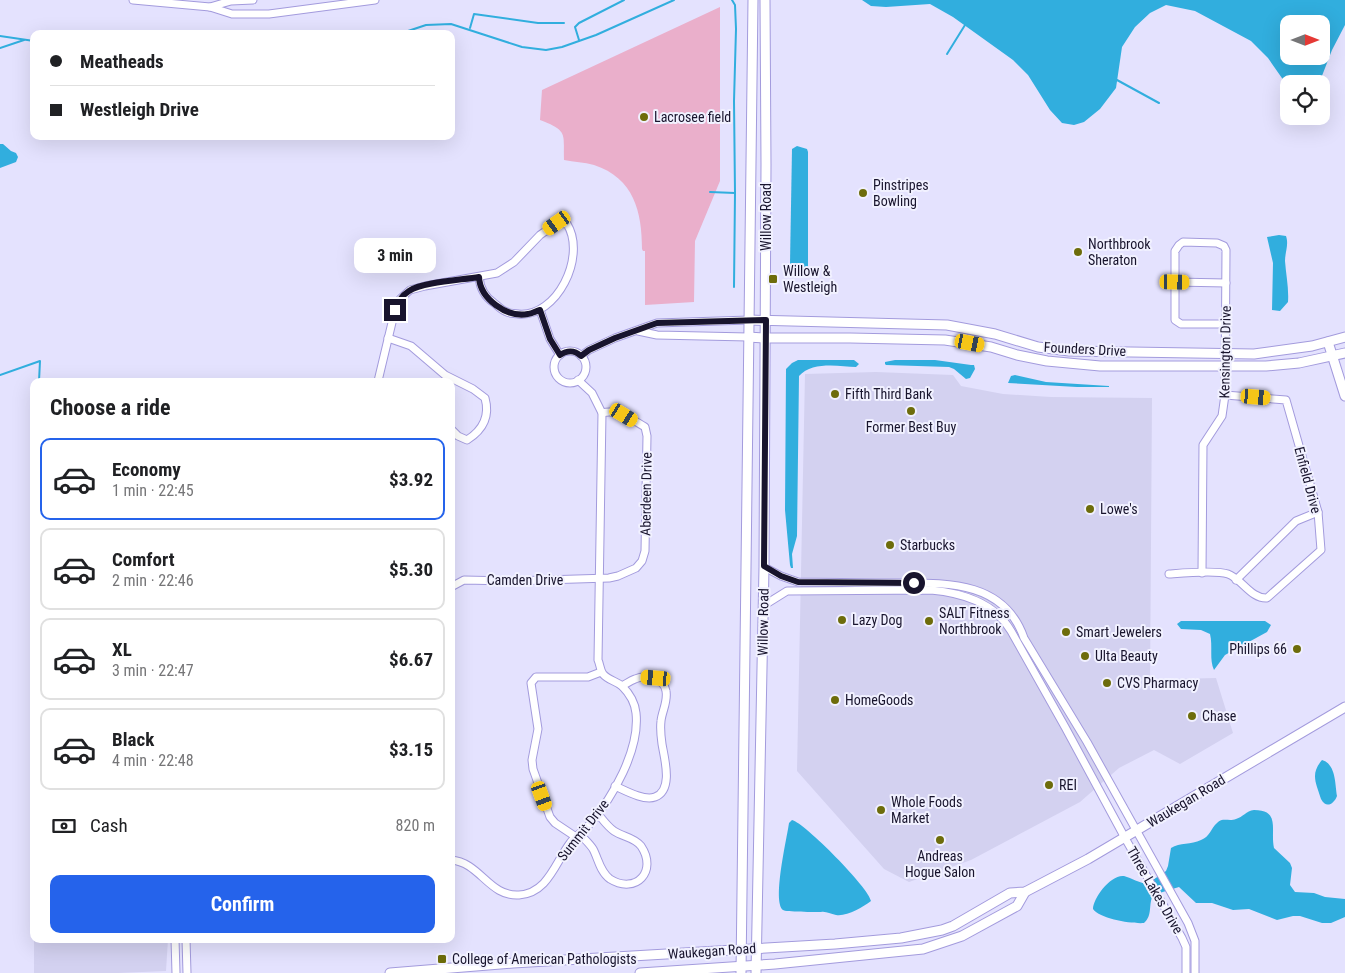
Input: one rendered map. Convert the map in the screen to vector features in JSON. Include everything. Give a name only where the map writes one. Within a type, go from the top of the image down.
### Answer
[{"type":"main road","name":"Willow Road","points":[[741,970],[748,320],[754,0]]},
{"type":"main road","name":"Willow Road","points":[[756,969],[764,566],[766,320],[765,0]]},
{"type":"main road","name":"Founders Drive","points":[[748,320],[947,325],[995,334],[1038,347],[1069,351],[1267,353],[1328,342],[1343,337]]},
{"type":"main road","name":"Founders Drive","points":[[748,337],[945,340],[992,347],[1017,355],[1070,364],[1100,366],[1287,365],[1332,356],[1345,351]]},
{"type":"main road","points":[[1343,337],[1345,351]]},
{"type":"main road","points":[[1328,342],[1345,396]]},
{"type":"main road","name":"Waukegan Road","points":[[390,973],[513,963],[886,940],[942,930],[953,926],[1010,893],[1025,892],[1125,838],[1345,707]]},
{"type":"main road","name":"Waukegan Road","points":[[640,973],[756,969],[923,949],[962,936],[1017,906],[1025,892]]},
{"type":"street","points":[[133,0],[210,7],[232,14],[270,14],[375,0]]},
{"type":"street","points":[[210,7],[231,1],[253,0]]},
{"type":"street","points":[[379,378],[395,310],[400,298],[410,290],[497,273],[505,269],[540,235],[557,223],[567,224],[572,233],[574,250],[572,265],[560,292],[540,310],[528,315],[506,312],[490,300],[480,287],[479,277]]},
{"type":"street","name":"Kensington Drive","points":[[1175,282],[1176,247],[1183,242],[1217,243],[1224,246],[1226,250],[1225,395],[1222,416],[1204,445],[1202,573]]},
{"type":"street","points":[[1226,283],[1175,282],[1174,316],[1178,323],[1181,324],[1226,324]]},
{"type":"street","points":[[540,310],[550,339],[560,355]]},
{"type":"street","points":[[581,356],[589,350],[615,338],[657,323],[748,320]]},
{"type":"street","points":[[638,331],[657,335],[748,337]]},
{"type":"street","points":[[388,338],[411,346],[449,378]]},
{"type":"street","points":[[573,351],[581,356],[584,359],[586,369],[582,377],[568,382],[559,378],[554,369],[560,355],[573,351]]},
{"type":"street","points":[[578,380],[592,393],[602,413],[598,660],[601,672],[588,677],[536,678],[531,683],[538,729],[532,760],[550,817],[555,823],[578,836],[593,848],[603,871],[612,880],[629,884],[638,882],[646,874],[648,863],[640,844],[614,831],[598,814]]},
{"type":"street","points":[[455,381],[473,389],[486,398],[488,409],[482,425],[473,436],[467,440],[455,433]]},
{"type":"street","name":"Enfield Drive","points":[[1225,395],[1286,400],[1318,512],[1321,550],[1267,598],[1258,597],[1236,580]]},
{"type":"street","name":"Aberdeen Drive","points":[[600,579],[618,576],[636,568],[642,561],[645,552],[647,436],[644,427],[624,415],[612,411],[602,413]]},
{"type":"street","points":[[1170,574],[1228,574],[1236,580],[1296,521],[1318,512]]},
{"type":"street","name":"Three Lakes Drive","points":[[764,566],[781,576],[798,582],[955,584],[976,590],[1000,604],[1020,626],[1024,638],[1087,742],[1188,923],[1195,941],[1195,973]]},
{"type":"street","name":"Camden Drive","points":[[455,585],[464,580],[512,582],[600,579]]},
{"type":"street","name":"Three Lakes Drive","points":[[763,606],[787,591],[931,590],[964,596],[980,602],[992,610],[1011,630],[1182,938],[1186,946],[1186,973]]},
{"type":"street","name":"Summit Drive","points":[[455,860],[460,860],[471,866],[494,888],[508,894],[520,895],[534,892],[547,882],[571,842],[598,814],[616,786],[627,763],[636,736],[636,710],[631,698],[622,686],[607,678],[601,672]]},
{"type":"street","name":"Summit Drive","points":[[616,786],[641,796],[655,797],[661,793],[665,786],[667,769],[661,733],[666,689],[656,678],[641,677],[622,686]]},
{"type":"street","points":[[175,943],[176,973]]},
{"type":"street","points":[[186,943],[188,973]]},
{"type":"shaded area","points":[[720,7],[720,181],[695,241],[694,302],[645,305],[645,251],[642,249],[640,222],[633,198],[618,178],[608,171],[590,164],[564,160],[564,139],[562,134],[556,127],[540,120],[542,90]]},
{"type":"shaded area","points":[[876,372],[953,375],[961,386],[1003,394],[1051,397],[1152,398],[1150,688],[1175,679],[1216,678],[1233,733],[1180,764],[1154,750],[1119,768],[1080,802],[971,860],[909,882],[884,869],[797,771],[805,374]]},
{"type":"shaded area","points":[[34,943],[168,943],[166,971],[34,973]]},
{"type":"water","points":[[862,0],[1345,0],[1345,25],[1330,55],[1330,15],[1280,15],[1280,65],[1326,65],[1322,75],[1280,75],[1268,58],[1251,41],[1195,11],[1166,5],[1150,13],[1135,27],[1122,47],[1116,88],[1100,109],[1084,122],[1074,125],[1062,123],[1050,110],[1028,75],[1013,60],[953,17],[930,4],[886,7],[871,6]]},
{"type":"water","points":[[0,144],[16,153],[18,157],[16,162],[0,168]]},
{"type":"water","points":[[797,146],[807,149],[808,152],[808,267],[804,272],[792,270],[790,264],[792,149]]},
{"type":"water","points":[[1286,236],[1287,239],[1285,261],[1288,287],[1288,302],[1280,311],[1272,310],[1273,263],[1267,237]]},
{"type":"water","points":[[798,360],[854,360],[859,364],[856,367],[818,366],[804,371],[799,376],[797,536],[792,554],[793,568],[791,568],[785,510],[786,369]]},
{"type":"water","points":[[895,360],[935,360],[974,365],[975,369],[970,378],[966,379],[949,367],[885,364],[885,362]]},
{"type":"water","points":[[1015,375],[1046,382],[1109,387],[1008,383],[1011,376]]},
{"type":"water","points":[[1181,621],[1265,621],[1271,625],[1267,632],[1225,655],[1214,670],[1210,634],[1201,630],[1181,629],[1177,624]]},
{"type":"water","points":[[1322,760],[1327,762],[1332,770],[1337,796],[1334,801],[1327,805],[1321,799],[1315,779],[1316,770]]},
{"type":"water","points":[[1254,810],[1268,813],[1271,817],[1273,822],[1274,848],[1290,863],[1292,868],[1290,885],[1295,892],[1314,893],[1325,897],[1345,899],[1345,917],[1331,923],[1322,923],[1300,916],[1277,920],[1249,909],[1233,910],[1212,903],[1196,903],[1179,887],[1153,895],[1148,917],[1144,923],[1124,922],[1109,918],[1102,916],[1093,909],[1099,893],[1114,879],[1124,876],[1147,884],[1166,871],[1171,848],[1201,840],[1206,837],[1219,821],[1236,819]]},
{"type":"water","points":[[792,820],[810,832],[836,857],[868,894],[871,901],[854,911],[840,915],[825,912],[783,910],[779,895],[780,882],[789,823]]},
{"type":"waterway","points":[[579,40],[575,27],[579,23],[624,0]]},
{"type":"waterway","points":[[411,30],[426,25],[451,24],[522,47],[546,50],[562,47],[596,35],[674,0]]},
{"type":"waterway","points":[[710,192],[735,193],[734,101],[736,29],[735,5],[732,0]]},
{"type":"waterway","points":[[470,28],[474,14],[538,23],[564,23]]},
{"type":"waterway","points":[[947,54],[965,25]]},
{"type":"waterway","points":[[0,36],[30,40]]},
{"type":"waterway","points":[[0,48],[24,40]]},
{"type":"waterway","points":[[1117,80],[1159,103]]},
{"type":"waterway","points":[[734,287],[735,193]]},
{"type":"waterway","points":[[0,375],[40,361],[39,378]]},
{"type":"place","name":"Lacrosee field","points":[[644,117]]},
{"type":"place","name":"Pinstripes Bowling","points":[[863,193]]},
{"type":"place","name":"Northbrook Sheraton","points":[[1078,252]]},
{"type":"place","name":"Willow & Westleigh","points":[[773,279]]},
{"type":"place","name":"Fifth Third Bank","points":[[835,394]]},
{"type":"place","name":"Former Best Buy","points":[[911,411]]},
{"type":"place","name":"Lowe's","points":[[1090,509]]},
{"type":"place","name":"Starbucks","points":[[890,545]]},
{"type":"place","name":"Lazy Dog","points":[[842,620]]},
{"type":"place","name":"SALT Fitness Northbrook","points":[[929,621]]},
{"type":"place","name":"Smart Jewelers","points":[[1066,632]]},
{"type":"place","name":"Phillips 66","points":[[1297,649]]},
{"type":"place","name":"Ulta Beauty","points":[[1085,656]]},
{"type":"place","name":"CVS Pharmacy","points":[[1107,683]]},
{"type":"place","name":"HomeGoods","points":[[835,700]]},
{"type":"place","name":"Chase","points":[[1192,716]]},
{"type":"place","name":"REI","points":[[1049,785]]},
{"type":"place","name":"Whole Foods Market","points":[[881,810]]},
{"type":"place","name":"Andreas Hogue Salon","points":[[940,840]]},
{"type":"place","name":"College of American Pathologists","points":[[442,959]]},
{"type":"route","points":[[395,310],[400,298],[410,290],[479,277],[480,287],[490,300],[506,312],[528,315],[540,310],[550,339],[560,355],[564,352],[573,351],[581,356],[589,350],[615,338],[657,323],[766,320],[764,566],[781,576],[798,582],[914,583]]}]
